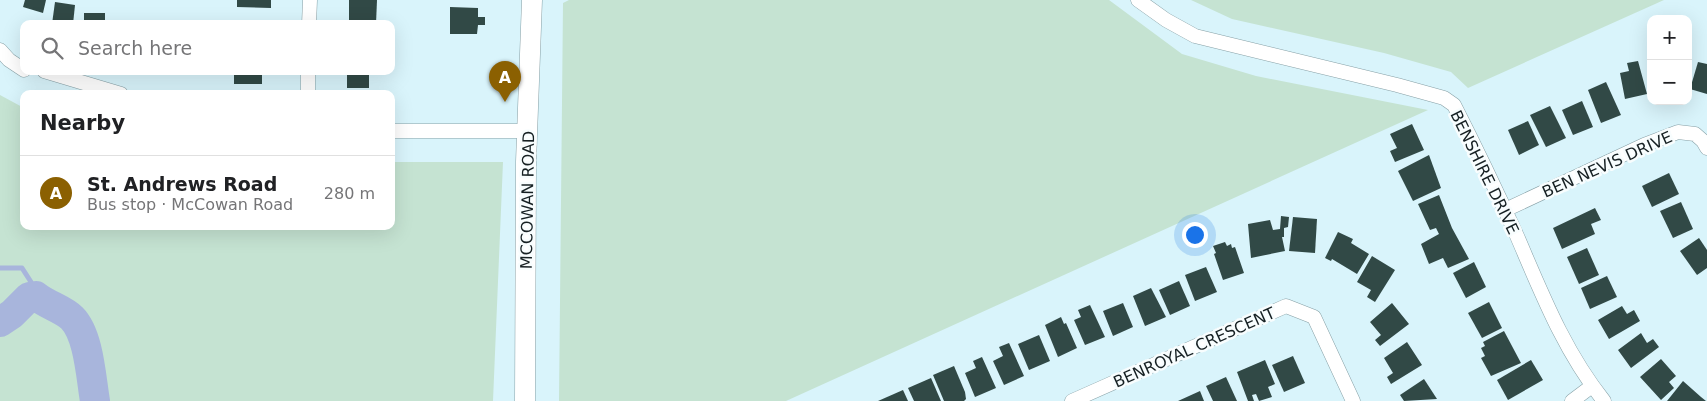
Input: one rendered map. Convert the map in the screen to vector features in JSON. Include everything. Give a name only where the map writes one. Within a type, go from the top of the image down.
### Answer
[{"type":"main road","name":"MCCOWAN ROAD","points":[[525,401],[528,132],[532,0]]},
{"type":"street","points":[[309,20],[310,0]]},
{"type":"street","name":"BENSHIRE DRIVE","points":[[1138,0],[1166,20],[1195,36],[1444,98],[1454,105],[1504,210],[1552,318],[1592,386],[1604,401]]},
{"type":"street","points":[[0,50],[9,60],[20,67]]},
{"type":"street","points":[[58,75],[108,90]]},
{"type":"street","points":[[308,75],[308,90]]},
{"type":"street","points":[[395,131],[528,132]]},
{"type":"street","name":"BEN NEVIS DRIVE","points":[[1504,210],[1644,145],[1678,132],[1695,134],[1703,140],[1707,148]]},
{"type":"street","name":"BENROYAL CRESCENT","points":[[1072,401],[1286,306],[1314,317],[1353,401]]},
{"type":"street","points":[[1572,401],[1592,386]]},
{"type":"green space","points":[[569,0],[1109,0],[1182,54],[1256,76],[1428,110],[786,401],[559,401],[563,3]]},
{"type":"green space","points":[[1191,0],[1664,0],[1468,88],[1451,72],[1384,53],[1232,19]]},
{"type":"green space","points":[[0,95],[20,106],[20,230],[395,230],[395,162],[503,162],[493,401],[0,401]]},
{"type":"building","points":[[25,0],[46,0],[43,13],[23,7]]},
{"type":"building","points":[[237,0],[271,0],[271,8],[237,7]]},
{"type":"building","points":[[349,0],[377,0],[376,20],[349,20]]},
{"type":"building","points":[[55,2],[75,5],[73,20],[53,20]]},
{"type":"building","points":[[450,7],[478,8],[478,17],[485,17],[485,25],[478,25],[477,34],[450,34]]},
{"type":"building","points":[[84,13],[105,13],[105,20],[84,20]]},
{"type":"building","points":[[1638,61],[1647,94],[1625,99],[1620,73],[1629,71],[1627,63]]},
{"type":"building","points":[[1698,62],[1707,64],[1707,94],[1692,90],[1692,82]]},
{"type":"building","points":[[234,75],[262,75],[262,84],[234,84]]},
{"type":"building","points":[[347,75],[369,75],[369,88],[347,88]]},
{"type":"building","points":[[1606,82],[1621,115],[1601,123],[1588,90]]},
{"type":"building","points":[[1582,101],[1593,127],[1573,135],[1562,110]]},
{"type":"building","points":[[1550,106],[1566,138],[1546,147],[1530,115]]},
{"type":"building","points":[[1528,121],[1539,145],[1519,155],[1508,130]]},
{"type":"building","points":[[1412,124],[1424,150],[1395,162],[1390,151],[1397,148],[1390,134]]},
{"type":"building","points":[[1429,155],[1441,188],[1413,201],[1398,171]]},
{"type":"building","points":[[1669,173],[1679,194],[1652,207],[1642,186]]},
{"type":"building","points":[[1439,195],[1452,228],[1469,259],[1448,268],[1443,258],[1429,264],[1421,244],[1439,234],[1436,228],[1430,230],[1418,204]]},
{"type":"building","points":[[1681,202],[1693,229],[1673,238],[1660,211]]},
{"type":"building","points":[[1595,208],[1601,220],[1591,224],[1595,234],[1562,249],[1553,228]]},
{"type":"building","points":[[1281,216],[1289,217],[1288,227],[1284,228],[1284,237],[1282,237],[1285,251],[1251,258],[1248,224],[1270,220],[1273,230],[1280,229]]},
{"type":"building","points":[[1293,217],[1317,219],[1315,253],[1289,251]]},
{"type":"building","points":[[1338,232],[1353,239],[1351,243],[1369,254],[1357,274],[1332,259],[1331,261],[1325,258]]},
{"type":"building","points":[[1699,238],[1707,250],[1707,268],[1697,275],[1680,251]]},
{"type":"building","points":[[1225,242],[1227,246],[1231,244],[1232,248],[1235,247],[1244,273],[1223,280],[1213,246]]},
{"type":"building","points":[[1587,248],[1599,275],[1579,284],[1567,257]]},
{"type":"building","points":[[1372,256],[1395,270],[1375,302],[1367,297],[1371,290],[1357,282]]},
{"type":"building","points":[[1474,262],[1486,287],[1466,298],[1453,273]]},
{"type":"building","points":[[1206,267],[1217,292],[1195,301],[1185,275]]},
{"type":"building","points":[[1607,276],[1617,297],[1590,309],[1581,288]]},
{"type":"building","points":[[1179,281],[1190,306],[1170,315],[1159,290]]},
{"type":"building","points":[[1151,288],[1166,317],[1145,326],[1133,296]]},
{"type":"building","points":[[1489,302],[1502,328],[1482,338],[1468,313]]},
{"type":"building","points":[[1123,303],[1133,327],[1113,336],[1103,311]]},
{"type":"building","points":[[1392,303],[1409,324],[1380,346],[1375,340],[1381,335],[1370,322]]},
{"type":"building","points":[[1090,305],[1105,337],[1085,345],[1074,320],[1081,317],[1078,310]]},
{"type":"building","points":[[1622,306],[1627,314],[1634,310],[1640,321],[1609,339],[1598,320]]},
{"type":"building","points":[[1061,317],[1064,324],[1066,323],[1077,348],[1058,357],[1045,325]]},
{"type":"building","points":[[1504,331],[1521,363],[1491,376],[1481,358],[1485,356],[1481,348],[1485,346],[1483,342]]},
{"type":"building","points":[[1641,333],[1647,343],[1653,339],[1659,347],[1631,368],[1618,350]]},
{"type":"building","points":[[1039,335],[1050,361],[1029,370],[1018,344]]},
{"type":"building","points":[[1407,342],[1422,365],[1391,384],[1387,377],[1393,373],[1384,358]]},
{"type":"building","points":[[1009,343],[1024,376],[1004,385],[993,361],[1003,356],[999,347]]},
{"type":"building","points":[[1293,356],[1305,383],[1284,392],[1272,365]]},
{"type":"building","points":[[982,357],[996,388],[975,397],[965,373],[976,368],[973,361]]},
{"type":"building","points":[[1661,359],[1676,376],[1669,382],[1674,388],[1661,400],[1640,377]]},
{"type":"building","points":[[1265,360],[1275,384],[1268,387],[1272,397],[1259,401],[1256,394],[1252,395],[1254,401],[1248,401],[1237,372]]},
{"type":"building","points":[[1531,360],[1543,380],[1508,400],[1497,380]]},
{"type":"building","points":[[954,366],[966,399],[964,401],[944,401],[933,375]]},
{"type":"building","points":[[1226,377],[1237,401],[1213,401],[1206,386]]},
{"type":"building","points":[[931,378],[941,401],[914,401],[908,388]]},
{"type":"building","points":[[1424,379],[1437,399],[1404,401],[1400,395]]},
{"type":"building","points":[[1683,381],[1701,397],[1706,401],[1667,401]]},
{"type":"building","points":[[903,390],[908,401],[878,401]]},
{"type":"building","points":[[1200,391],[1204,401],[1178,401]]},
{"type":"waterway","points":[[0,268],[22,268],[31,282],[36,296]]},
{"type":"waterway","points":[[0,322],[12,314],[29,297],[36,296],[72,318],[78,326],[86,346],[95,401]]},
{"type":"place","name":"St. Andrews Road","points":[[505,102]]}]
